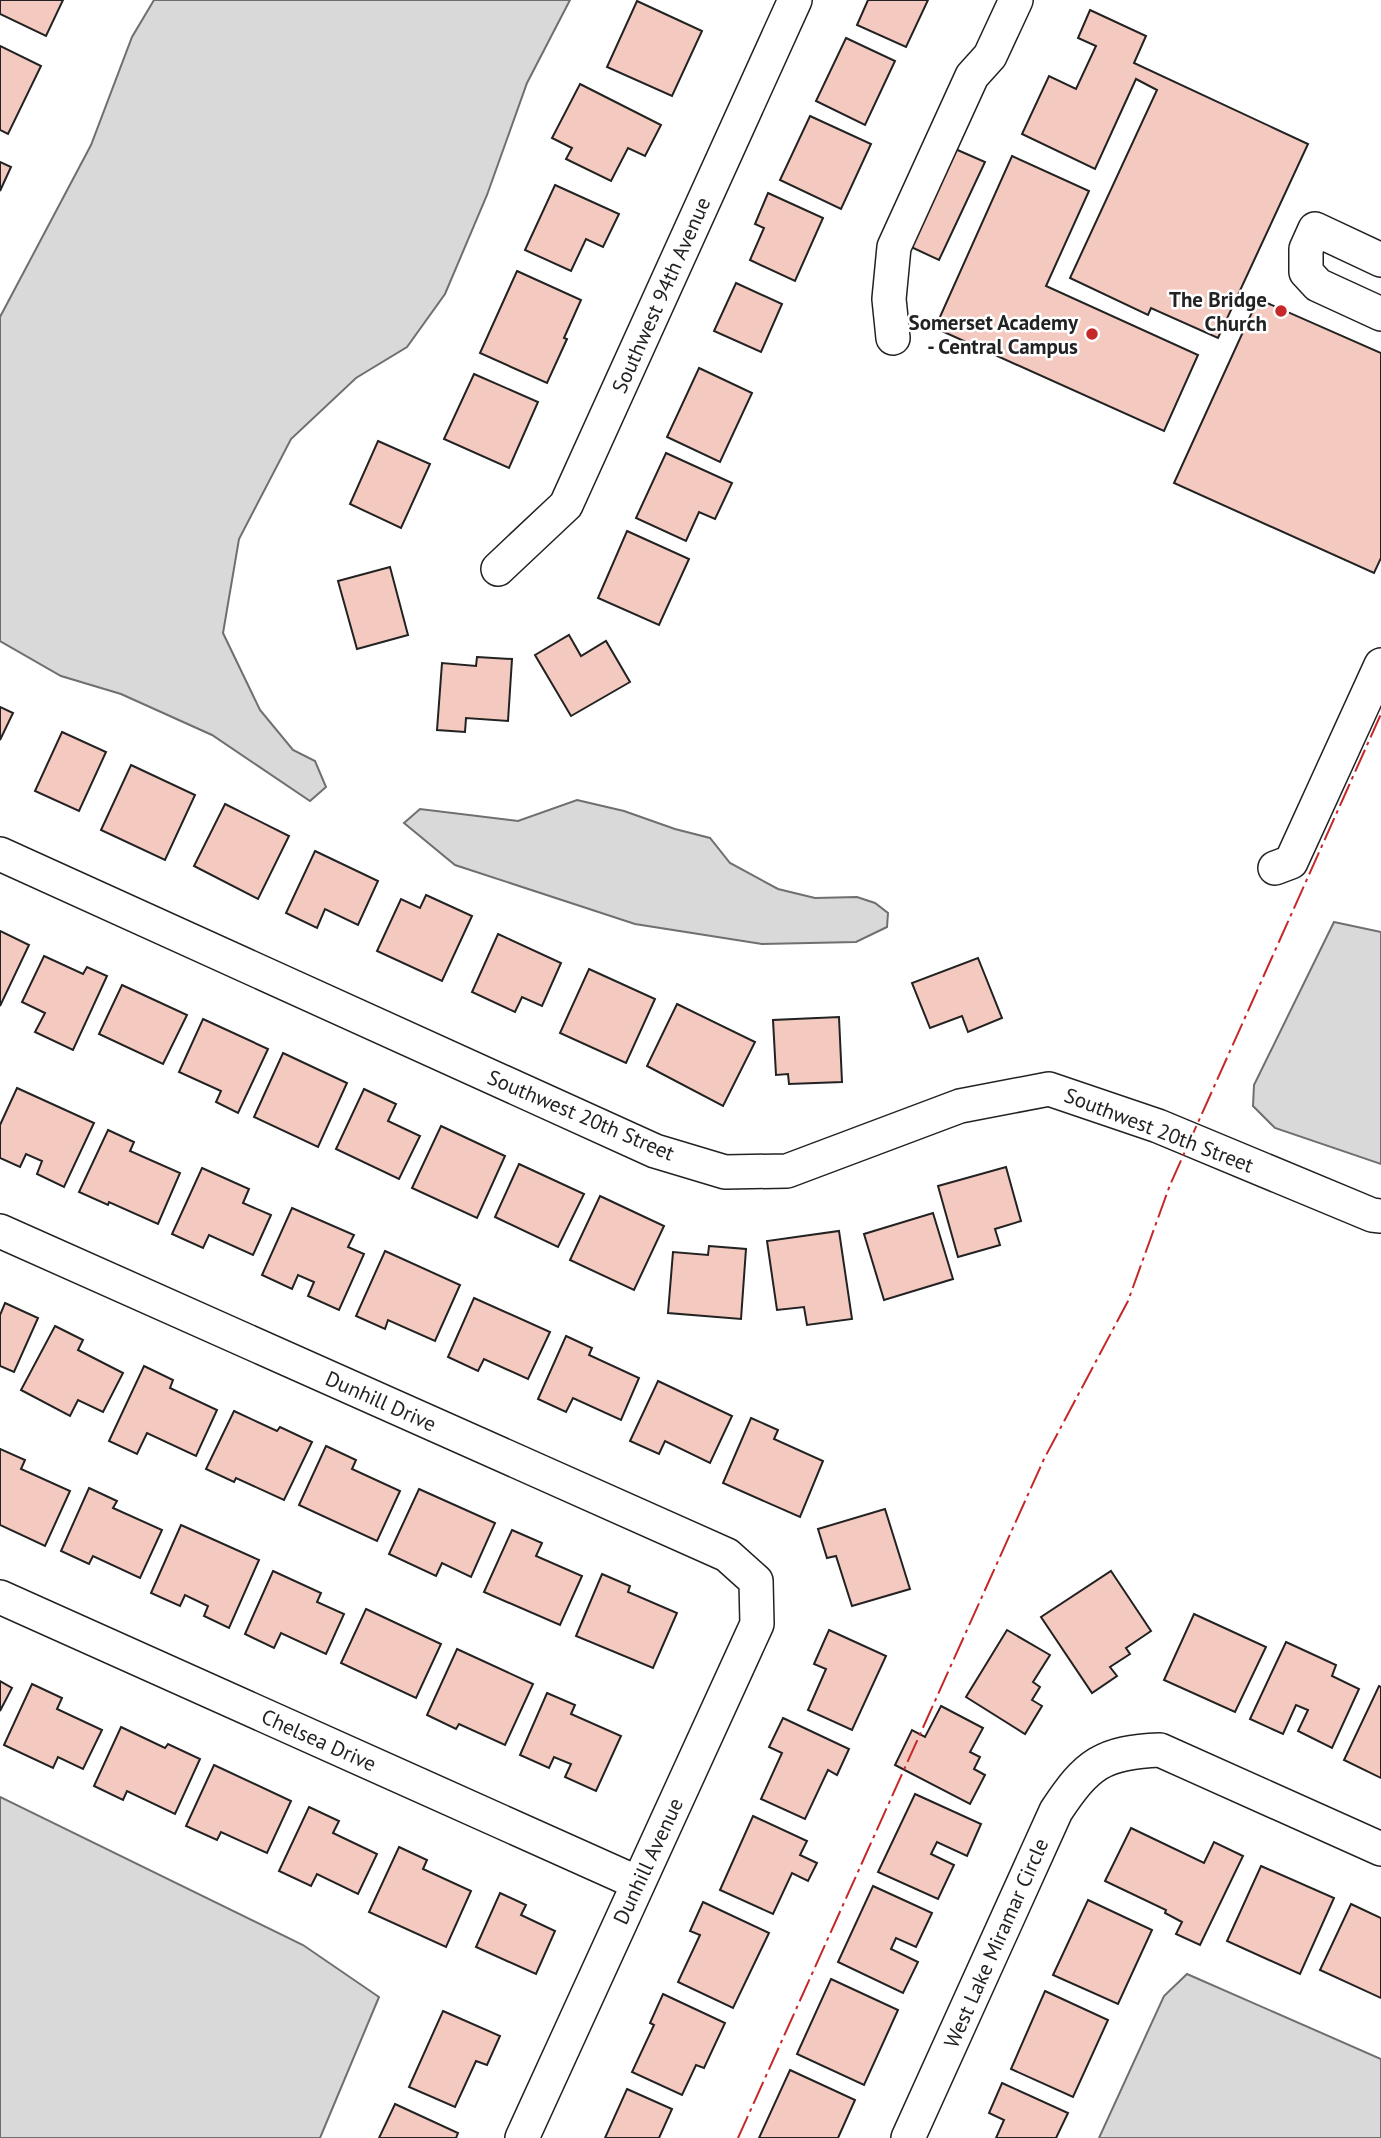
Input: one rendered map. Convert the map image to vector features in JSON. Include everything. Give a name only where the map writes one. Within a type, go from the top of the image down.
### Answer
[{"type":"street","name":"Southwest 94th Avenue","points":[[498,569],[566,505],[795,0]]},
{"type":"street","points":[[893,338],[889,299],[894,247],[972,76],[990,55],[1016,0]]},
{"type":"street","points":[[1381,260],[1315,229],[1306,249],[1306,272],[1318,285],[1381,314]]},
{"type":"street","points":[[1275,867],[1291,862],[1381,665]]},
{"type":"street","name":"Southwest 20th Street","points":[[0,854],[655,1151],[724,1172],[787,1171],[960,1106],[1049,1089],[1158,1126],[1372,1215],[1381,1216]]},
{"type":"street","name":"Dunhill Drive","points":[[0,1231],[727,1555],[756,1581]]},
{"type":"street","name":"Dunhill Avenue","points":[[522,2138],[757,1624],[756,1581]]},
{"type":"street","name":"Chelsea Drive","points":[[0,1597],[638,1883]]},
{"type":"street","name":"West Lake Miramar Circle","points":[[908,2138],[1056,1811],[1077,1780],[1102,1760],[1132,1751],[1160,1750],[1381,1849]]},
{"type":"shaded area","points":[[154,0],[570,0],[527,83],[487,195],[445,294],[407,347],[356,378],[291,439],[239,539],[223,633],[260,710],[293,750],[315,761],[326,787],[310,801],[212,735],[121,694],[61,676],[0,641],[0,317],[91,145],[132,37]]},
{"type":"shaded area","points":[[577,800],[624,811],[710,838],[730,863],[778,889],[815,898],[857,897],[875,903],[888,913],[887,927],[856,942],[762,944],[635,924],[455,865],[404,823],[420,809],[518,821]]},
{"type":"shaded area","points":[[1334,922],[1381,932],[1381,1164],[1275,1128],[1253,1106],[1254,1085]]},
{"type":"shaded area","points":[[0,1797],[303,1945],[379,1997],[320,2138],[0,2138]]},
{"type":"shaded area","points":[[1187,1974],[1381,2059],[1381,2138],[1099,2138],[1164,1996]]},
{"type":"building","points":[[0,0],[63,0],[46,36],[0,14]]},
{"type":"building","points":[[868,0],[928,0],[906,47],[857,25]]},
{"type":"building","points":[[637,1],[702,31],[672,96],[607,67]]},
{"type":"building","points":[[1090,10],[1146,36],[1134,63],[1308,144],[1218,338],[1151,308],[1148,315],[1070,278],[1157,90],[1136,79],[1095,169],[1022,134],[1049,76],[1076,89],[1096,46],[1078,38]]},
{"type":"building","points":[[846,38],[895,61],[865,125],[816,101]]},
{"type":"building","points":[[0,46],[41,66],[8,134],[0,130]]},
{"type":"building","points":[[580,84],[661,125],[645,156],[628,148],[611,181],[566,159],[572,148],[552,138]]},
{"type":"building","points":[[810,116],[871,144],[841,209],[780,180]]},
{"type":"building","points":[[953,148],[985,162],[939,260],[909,246]]},
{"type":"building","points":[[1012,156],[1089,191],[1046,286],[1198,355],[1164,431],[935,328]]},
{"type":"building","points":[[0,162],[11,167],[0,191]]},
{"type":"building","points":[[555,185],[619,214],[603,247],[586,239],[571,271],[525,250]]},
{"type":"building","points":[[768,193],[823,218],[795,281],[750,260],[764,228],[755,224]]},
{"type":"building","points":[[517,271],[581,300],[547,383],[480,353]]},
{"type":"building","points":[[736,283],[782,304],[761,352],[714,331]]},
{"type":"building","points":[[1258,299],[1381,353],[1381,558],[1374,573],[1174,483]]},
{"type":"building","points":[[699,368],[752,393],[720,462],[667,437]]},
{"type":"building","points":[[474,374],[538,402],[509,468],[444,439]]},
{"type":"building","points":[[378,441],[430,464],[401,528],[350,504]]},
{"type":"building","points":[[666,453],[732,483],[715,519],[699,512],[686,541],[636,518]]},
{"type":"building","points":[[627,531],[689,559],[659,625],[598,598]]},
{"type":"building","points":[[390,567],[408,635],[357,649],[338,581]]},
{"type":"building","points":[[569,635],[581,656],[606,641],[630,682],[571,716],[535,655]]},
{"type":"building","points":[[477,657],[512,659],[508,721],[466,718],[465,732],[437,730],[442,663],[476,666]]},
{"type":"building","points":[[0,707],[13,713],[0,740]]},
{"type":"building","points":[[62,732],[106,752],[79,811],[35,791]]},
{"type":"building","points":[[131,765],[195,795],[165,860],[101,830]]},
{"type":"building","points":[[225,804],[289,836],[258,899],[194,866]]},
{"type":"building","points":[[315,851],[378,881],[358,925],[325,909],[317,928],[286,913]]},
{"type":"building","points":[[426,895],[472,916],[442,981],[377,951],[401,899],[420,908]]},
{"type":"building","points":[[0,931],[29,945],[0,1006]]},
{"type":"building","points":[[498,934],[561,963],[542,1006],[522,997],[515,1012],[472,992]]},
{"type":"building","points":[[44,956],[83,974],[87,967],[107,976],[73,1050],[35,1032],[45,1013],[22,1002]]},
{"type":"building","points":[[978,958],[1002,1018],[968,1032],[962,1016],[930,1028],[912,983]]},
{"type":"building","points":[[589,969],[655,999],[626,1063],[560,1033]]},
{"type":"building","points":[[122,985],[187,1015],[163,1064],[99,1034]]},
{"type":"building","points":[[677,1004],[755,1042],[723,1106],[647,1066]]},
{"type":"building","points":[[839,1017],[842,1082],[789,1084],[788,1074],[776,1075],[773,1020]]},
{"type":"building","points":[[203,1019],[268,1049],[238,1113],[216,1102],[221,1091],[179,1072]]},
{"type":"building","points":[[283,1053],[347,1083],[318,1147],[254,1117]]},
{"type":"building","points":[[17,1088],[94,1123],[64,1187],[37,1174],[42,1161],[26,1154],[20,1167],[0,1158],[0,1125]]},
{"type":"building","points":[[364,1089],[396,1104],[388,1121],[420,1136],[399,1179],[336,1149]]},
{"type":"building","points":[[441,1126],[505,1156],[477,1218],[412,1188]]},
{"type":"building","points":[[108,1130],[134,1142],[130,1151],[180,1173],[158,1224],[79,1192]]},
{"type":"building","points":[[519,1164],[584,1194],[558,1247],[495,1217]]},
{"type":"building","points":[[1006,1167],[1021,1221],[995,1229],[1000,1245],[958,1257],[938,1186]]},
{"type":"building","points":[[202,1168],[249,1189],[243,1203],[271,1215],[253,1255],[209,1235],[203,1248],[172,1234]]},
{"type":"building","points":[[600,1196],[664,1226],[634,1290],[570,1260]]},
{"type":"building","points":[[292,1208],[354,1235],[348,1247],[364,1254],[339,1310],[308,1296],[314,1282],[298,1275],[292,1289],[262,1275]]},
{"type":"building","points":[[933,1213],[953,1279],[884,1300],[864,1234]]},
{"type":"building","points":[[839,1231],[852,1319],[807,1325],[804,1307],[777,1310],[767,1241]]},
{"type":"building","points":[[709,1246],[746,1249],[741,1319],[668,1313],[673,1252],[708,1255]]},
{"type":"building","points":[[385,1251],[460,1285],[435,1341],[388,1320],[385,1329],[356,1316]]},
{"type":"building","points":[[474,1298],[550,1332],[528,1379],[484,1359],[478,1371],[448,1357]]},
{"type":"building","points":[[5,1303],[38,1318],[14,1372],[0,1366],[0,1315]]},
{"type":"building","points":[[55,1326],[83,1340],[78,1350],[123,1373],[103,1412],[78,1400],[70,1416],[21,1390]]},
{"type":"building","points":[[566,1336],[592,1348],[589,1355],[639,1378],[621,1420],[573,1398],[566,1412],[538,1399]]},
{"type":"building","points":[[144,1366],[173,1380],[170,1388],[217,1410],[196,1456],[147,1433],[137,1454],[109,1441]]},
{"type":"building","points":[[658,1381],[732,1416],[710,1463],[665,1441],[659,1454],[630,1441]]},
{"type":"building","points":[[234,1411],[277,1431],[280,1427],[312,1442],[284,1500],[236,1478],[234,1482],[206,1469]]},
{"type":"building","points":[[751,1418],[778,1430],[774,1439],[823,1461],[800,1517],[723,1483]]},
{"type":"building","points":[[326,1446],[356,1460],[352,1469],[400,1491],[377,1541],[299,1505]]},
{"type":"building","points":[[0,1449],[25,1460],[21,1469],[70,1491],[45,1546],[0,1525]]},
{"type":"building","points":[[89,1488],[117,1501],[113,1508],[162,1530],[140,1578],[93,1556],[89,1564],[61,1551]]},
{"type":"building","points":[[419,1489],[495,1523],[471,1577],[442,1563],[436,1576],[389,1554]]},
{"type":"building","points":[[885,1509],[910,1589],[852,1606],[836,1556],[827,1558],[818,1529]]},
{"type":"building","points":[[181,1525],[259,1560],[229,1628],[204,1616],[208,1606],[185,1595],[180,1606],[151,1593]]},
{"type":"building","points":[[512,1530],[542,1543],[536,1556],[582,1576],[560,1625],[484,1592]]},
{"type":"building","points":[[273,1571],[321,1593],[317,1602],[344,1614],[326,1654],[281,1633],[274,1648],[245,1634]]},
{"type":"building","points":[[1111,1571],[1151,1631],[1126,1648],[1130,1654],[1110,1667],[1117,1676],[1092,1693],[1041,1617]]},
{"type":"building","points":[[602,1574],[630,1586],[628,1592],[677,1613],[653,1668],[576,1636]]},
{"type":"building","points":[[366,1609],[441,1644],[416,1698],[341,1663]]},
{"type":"building","points":[[1194,1614],[1266,1647],[1235,1712],[1164,1680]]},
{"type":"building","points":[[829,1630],[886,1656],[852,1730],[808,1710],[826,1669],[814,1664]]},
{"type":"building","points":[[1007,1630],[1050,1655],[1033,1682],[1040,1687],[1032,1700],[1042,1706],[1025,1734],[966,1697]]},
{"type":"building","points":[[1286,1642],[1336,1665],[1332,1676],[1359,1689],[1332,1748],[1298,1731],[1308,1710],[1296,1705],[1283,1734],[1250,1719]]},
{"type":"building","points":[[457,1649],[533,1684],[505,1745],[459,1724],[456,1729],[427,1715]]},
{"type":"building","points":[[0,1681],[12,1688],[0,1711]]},
{"type":"building","points":[[32,1684],[62,1698],[57,1709],[102,1730],[83,1769],[58,1757],[53,1768],[4,1745]]},
{"type":"building","points":[[1379,1686],[1381,1687],[1381,1778],[1344,1760]]},
{"type":"building","points":[[547,1693],[575,1705],[571,1714],[621,1736],[596,1791],[565,1777],[571,1764],[554,1757],[549,1768],[520,1755]]},
{"type":"building","points":[[941,1706],[983,1728],[970,1752],[980,1757],[974,1769],[985,1775],[970,1804],[895,1765],[912,1730],[925,1737]]},
{"type":"building","points":[[783,1718],[849,1749],[837,1775],[828,1770],[805,1819],[761,1799],[782,1753],[769,1747]]},
{"type":"building","points":[[121,1727],[165,1748],[168,1744],[200,1759],[175,1814],[127,1791],[123,1800],[94,1786]]},
{"type":"building","points":[[214,1765],[291,1801],[267,1853],[221,1832],[217,1840],[186,1826]]},
{"type":"building","points":[[915,1794],[981,1824],[967,1856],[937,1842],[931,1854],[954,1865],[938,1899],[878,1872]]},
{"type":"building","points":[[309,1807],[339,1821],[333,1833],[377,1854],[358,1894],[317,1874],[311,1886],[279,1871]]},
{"type":"building","points":[[753,1816],[807,1841],[800,1855],[817,1863],[808,1881],[792,1873],[773,1914],[720,1890]]},
{"type":"building","points":[[1131,1828],[1204,1863],[1214,1842],[1243,1856],[1200,1945],[1176,1934],[1182,1922],[1165,1913],[1166,1910],[1105,1881]]},
{"type":"building","points":[[399,1847],[427,1860],[423,1869],[471,1891],[446,1947],[369,1912]]},
{"type":"building","points":[[1261,1866],[1334,1898],[1300,1974],[1227,1941]]},
{"type":"building","points":[[873,1886],[932,1913],[916,1947],[896,1938],[891,1949],[918,1962],[903,1993],[838,1962]]},
{"type":"building","points":[[500,1893],[526,1905],[521,1915],[555,1931],[536,1974],[476,1947]]},
{"type":"building","points":[[1088,1900],[1152,1930],[1118,2004],[1053,1975]]},
{"type":"building","points":[[703,1902],[769,1933],[733,2008],[678,1982],[700,1935],[690,1931]]},
{"type":"building","points":[[1351,1904],[1381,1918],[1381,1998],[1320,1970]]},
{"type":"building","points":[[831,1979],[898,2010],[864,2085],[797,2054]]},
{"type":"building","points":[[1045,1991],[1108,2020],[1073,2097],[1011,2069]]},
{"type":"building","points":[[663,1994],[725,2023],[704,2068],[696,2065],[682,2095],[632,2072],[654,2025],[650,2023]]},
{"type":"building","points":[[443,2011],[500,2036],[487,2065],[476,2061],[455,2107],[409,2087]]},
{"type":"building","points":[[790,2070],[855,2100],[838,2138],[759,2138]]},
{"type":"building","points":[[1002,2083],[1068,2113],[1056,2138],[996,2138],[1004,2120],[989,2113]]},
{"type":"building","points":[[627,2089],[672,2109],[659,2138],[605,2138]]},
{"type":"building","points":[[395,2104],[458,2133],[456,2138],[379,2138]]},
{"type":"power","points":[[738,2138],[1044,1459],[1128,1301],[1170,1185],[1381,714]]},
{"type":"place","name":"The Bridge Church","points":[[1281,311]]},
{"type":"place","name":"Somerset Academy - Central Campus","points":[[1092,334]]}]
